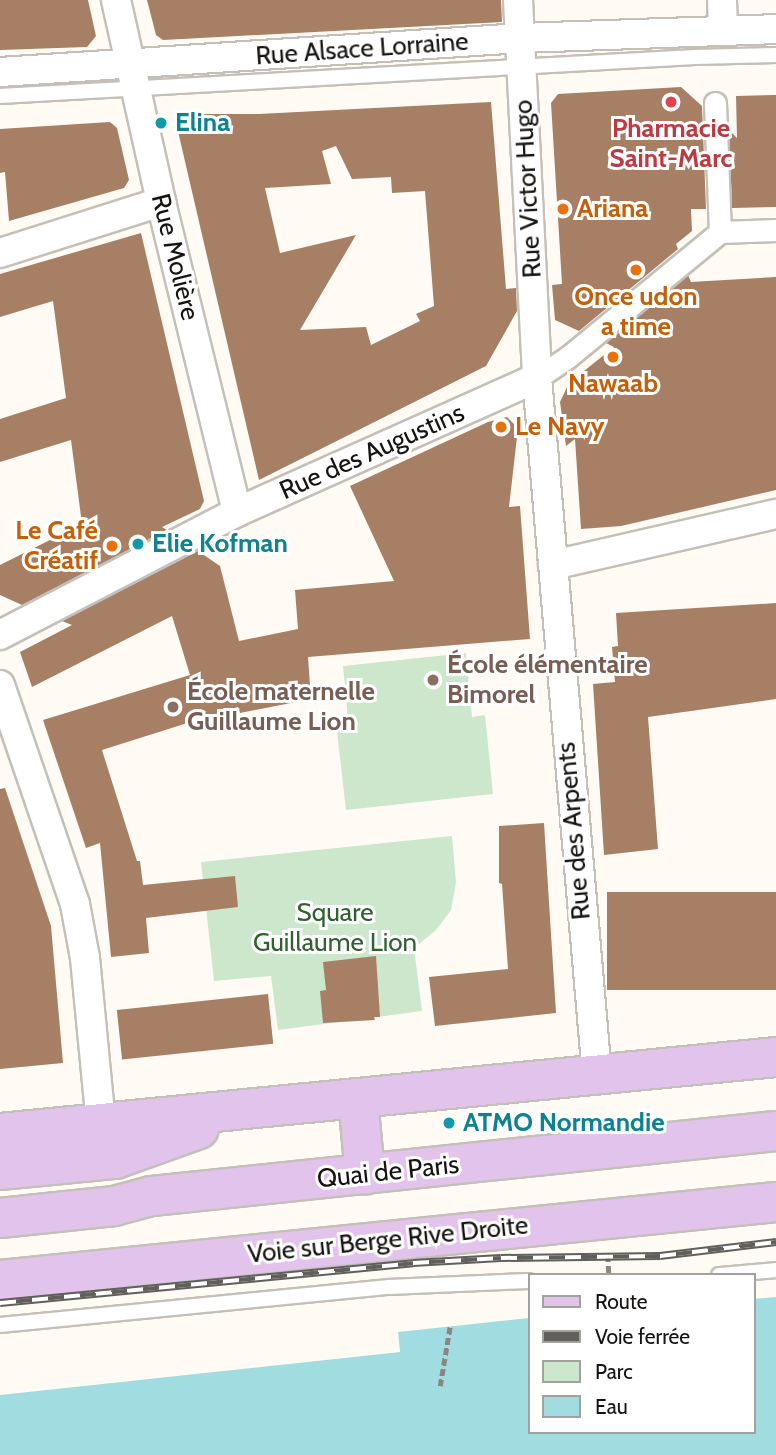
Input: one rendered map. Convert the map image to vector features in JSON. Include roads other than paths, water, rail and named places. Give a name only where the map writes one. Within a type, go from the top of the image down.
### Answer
[{"type":"main road","points":[[0,1133],[776,1057]]},
{"type":"main road","points":[[358,1099],[365,1175]]},
{"type":"main road","points":[[0,1170],[115,1159],[250,1110]]},
{"type":"main road","name":"Quai de Paris","points":[[0,1217],[114,1206],[152,1196],[776,1131]]},
{"type":"main road","points":[[0,1193],[110,1186],[152,1196]]},
{"type":"main road","name":"Voie sur Berge Rive Droite","points":[[0,1280],[776,1202]]},
{"type":"street","name":"Rue Molière","points":[[116,0],[161,202],[237,512]]},
{"type":"street","name":"Rue Victor Hugo","points":[[518,0],[537,378]]},
{"type":"street","points":[[723,0],[723,30]]},
{"type":"street","name":"Rue Alsace Lorraine","points":[[0,72],[134,77],[521,52],[723,30],[776,29]]},
{"type":"street","points":[[715,103],[720,232],[776,230]]},
{"type":"street","points":[[0,253],[161,202]]},
{"type":"street","name":"Rue des Augustins","points":[[0,635],[237,512],[537,378],[568,357],[720,232]]},
{"type":"street","name":"Rue des Arpents","points":[[537,378],[597,1075]]},
{"type":"street","points":[[553,565],[776,514]]},
{"type":"street","points":[[0,685],[75,904],[85,958],[101,1124]]},
{"type":"lane","name":"Rue Alsace Lorraine","points":[[521,52],[695,57],[776,55]]},
{"type":"lane","name":"Rue Alsace Lorraine","points":[[0,96],[134,77]]},
{"type":"lane","points":[[742,1273],[776,1270]]},
{"type":"lane","points":[[0,1325],[388,1287],[528,1281]]},
{"type":"water","points":[[776,1297],[776,1455],[0,1455],[0,1395],[400,1352],[398,1332],[528,1318],[528,1434],[755,1434],[755,1299]]},
{"type":"railway","points":[[0,1303],[413,1263],[501,1258],[660,1256],[776,1242]]},
{"type":"place","name":"Pharmacie Saint-Marc","points":[[671,102]]},
{"type":"place","name":"Elina","points":[[161,123]]},
{"type":"place","name":"Ariana","points":[[563,209]]},
{"type":"place","name":"Once udon a time","points":[[636,270]]},
{"type":"place","name":"Nawaab","points":[[613,357]]},
{"type":"place","name":"Le Navy","points":[[501,427]]},
{"type":"place","name":"Elie Kofman","points":[[138,544]]},
{"type":"place","name":"Le Café Créatif","points":[[112,546]]},
{"type":"place","name":"École élémentaire Bimorel","points":[[433,680]]},
{"type":"place","name":"École maternelle Guillaume Lion","points":[[173,707]]},
{"type":"place","name":"ATMO Normandie","points":[[449,1123]]},
{"type":"park label","name":"Square Guillaume Lion","points":[[335,928]]}]
